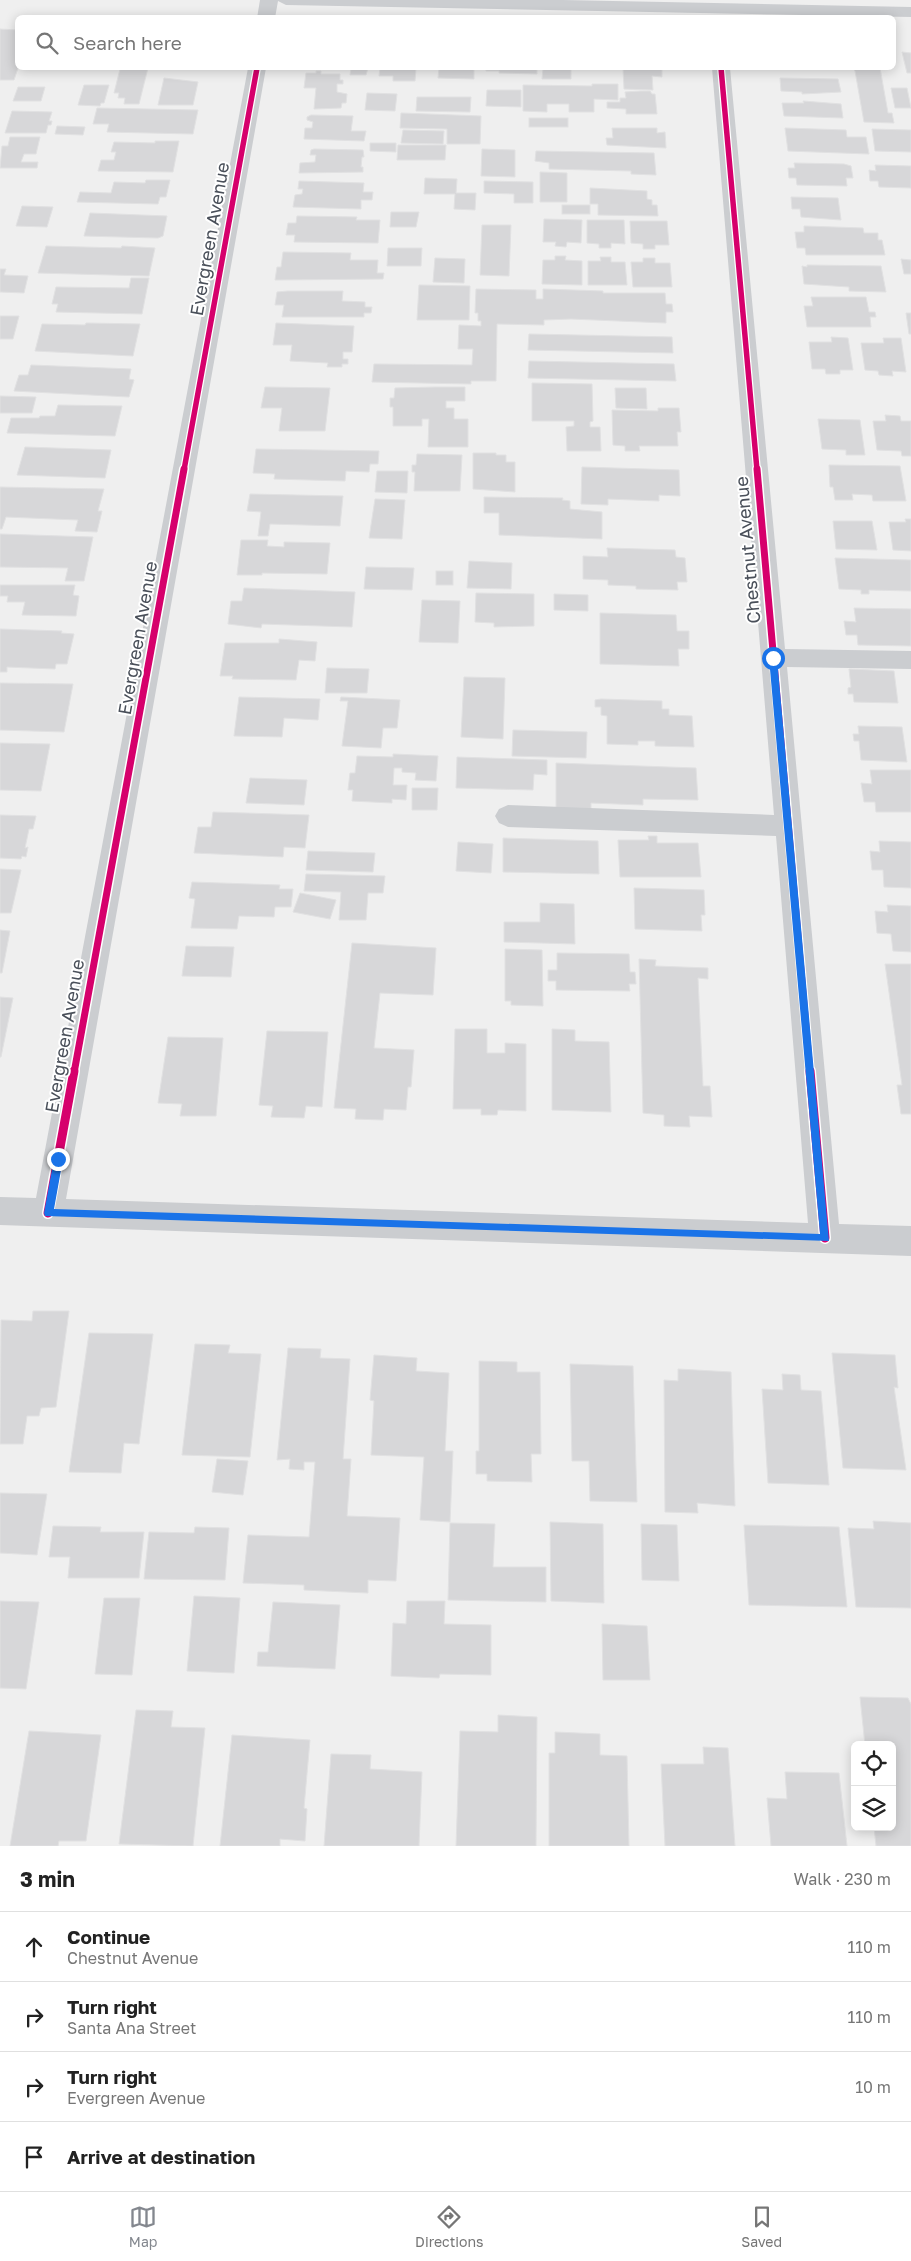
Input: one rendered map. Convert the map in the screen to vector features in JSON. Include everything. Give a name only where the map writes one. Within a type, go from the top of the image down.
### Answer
[{"type":"street","points":[[266,15],[269,0]]},
{"type":"street","points":[[286,0],[911,12]]},
{"type":"street","name":"Evergreen Avenue","points":[[48,1213],[257,70]]},
{"type":"street","name":"Chestnut Avenue","points":[[720,70],[825,1238]]},
{"type":"street","points":[[773,658],[911,660]]},
{"type":"street","points":[[508,816],[788,826]]},
{"type":"street","points":[[0,1212],[911,1241]]},
{"type":"building","points":[[0,29],[15,30],[15,70],[17,70],[14,80],[0,80]]},
{"type":"building","points":[[902,52],[911,53],[911,73],[907,73]]},
{"type":"building","points":[[120,70],[148,70],[139,104],[124,104],[125,98],[118,98],[119,93],[114,93]]},
{"type":"building","points":[[351,70],[367,70],[366,75],[350,75]]},
{"type":"building","points":[[380,70],[416,70],[415,81],[393,81],[393,76],[379,76]]},
{"type":"building","points":[[439,70],[474,70],[474,79],[438,78]]},
{"type":"building","points":[[537,70],[537,74],[499,73],[499,71],[486,71]]},
{"type":"building","points":[[543,70],[571,70],[571,79],[542,79]]},
{"type":"building","points":[[623,70],[662,70],[662,77],[652,76],[653,90],[624,89]]},
{"type":"building","points":[[880,70],[888,113],[892,113],[894,123],[864,122],[855,71]]},
{"type":"building","points":[[316,71],[321,71],[321,74],[340,74],[340,80],[343,80],[343,84],[337,84],[337,92],[347,94],[346,103],[342,103],[341,108],[314,109],[316,88],[304,88],[306,73],[316,73]]},
{"type":"building","points":[[164,78],[198,82],[193,105],[158,105]]},
{"type":"building","points":[[780,78],[838,79],[841,92],[802,94],[802,92],[781,91]]},
{"type":"building","points":[[592,84],[618,84],[618,100],[594,99],[594,112],[569,112],[569,104],[547,104],[547,112],[523,111],[523,85],[592,86]]},
{"type":"building","points":[[84,85],[109,85],[104,103],[101,103],[100,106],[78,105]]},
{"type":"building","points":[[18,87],[45,87],[41,101],[13,101]]},
{"type":"building","points":[[891,88],[907,88],[911,108],[895,108]]},
{"type":"building","points":[[487,90],[521,90],[521,107],[486,106]]},
{"type":"building","points":[[650,91],[652,94],[655,94],[657,114],[626,114],[626,109],[607,108],[607,102],[620,102],[620,98],[626,98],[625,92]]},
{"type":"building","points":[[367,93],[397,94],[395,111],[365,110]]},
{"type":"building","points":[[417,97],[471,97],[470,112],[416,111]]},
{"type":"building","points":[[803,101],[841,104],[843,118],[784,116],[782,103],[804,103]]},
{"type":"building","points":[[97,108],[198,110],[193,134],[107,132],[109,124],[93,124]]},
{"type":"building","points":[[12,111],[52,112],[49,121],[52,121],[51,125],[48,125],[46,133],[5,133]]},
{"type":"building","points":[[401,113],[481,116],[480,144],[447,144],[447,129],[400,128]]},
{"type":"building","points":[[311,115],[353,116],[351,131],[366,131],[364,141],[304,139],[305,128],[312,128],[313,122],[307,120],[307,117]]},
{"type":"building","points":[[529,118],[568,118],[568,127],[529,127]]},
{"type":"building","points":[[57,126],[85,127],[83,135],[55,134]]},
{"type":"building","points":[[612,128],[657,128],[657,133],[665,132],[666,148],[607,145],[606,138],[613,138]]},
{"type":"building","points":[[785,128],[846,130],[847,137],[866,137],[869,154],[788,151]]},
{"type":"building","points":[[872,129],[911,130],[911,152],[875,151]]},
{"type":"building","points":[[403,130],[444,131],[443,144],[401,143]]},
{"type":"building","points":[[10,137],[40,137],[36,154],[24,154],[21,162],[38,162],[37,168],[0,168],[2,146],[8,146]]},
{"type":"building","points":[[155,141],[179,141],[173,172],[98,171],[101,160],[114,160],[116,152],[111,152],[114,142],[155,143]]},
{"type":"building","points":[[370,143],[396,143],[396,152],[370,151]]},
{"type":"building","points":[[398,145],[446,145],[445,160],[397,160]]},
{"type":"building","points":[[482,149],[515,150],[515,177],[481,176]]},
{"type":"building","points":[[311,150],[363,150],[364,157],[362,157],[361,167],[363,167],[363,172],[299,173],[300,163],[315,162],[316,155],[310,155]]},
{"type":"building","points":[[536,151],[654,153],[656,175],[631,174],[631,171],[549,169],[549,163],[535,161]]},
{"type":"building","points":[[794,163],[844,164],[851,166],[853,178],[846,178],[847,186],[797,185],[796,178],[789,178],[788,168],[795,168]]},
{"type":"building","points":[[875,165],[911,166],[911,188],[879,187],[878,181],[870,181],[869,170],[876,171]]},
{"type":"building","points":[[540,172],[567,173],[567,202],[540,202]]},
{"type":"building","points":[[425,178],[457,179],[456,193],[476,193],[475,210],[454,209],[455,194],[424,194]]},
{"type":"building","points":[[146,180],[170,180],[166,197],[160,197],[158,204],[77,202],[80,192],[111,193],[114,182],[145,183]]},
{"type":"building","points":[[299,181],[364,183],[363,192],[373,192],[372,200],[361,200],[361,209],[293,207],[295,195],[302,194],[303,189],[298,189]]},
{"type":"building","points":[[484,181],[533,182],[533,203],[514,203],[514,194],[484,193]]},
{"type":"building","points":[[590,188],[647,191],[647,199],[652,200],[652,205],[657,205],[658,216],[598,215],[598,204],[590,204]]},
{"type":"building","points":[[791,197],[838,198],[841,220],[801,217],[800,209],[792,209]]},
{"type":"building","points":[[562,205],[590,205],[590,214],[562,214]]},
{"type":"building","points":[[22,206],[53,207],[47,227],[16,226]]},
{"type":"building","points":[[391,212],[419,212],[416,227],[390,227]]},
{"type":"building","points":[[90,213],[167,216],[163,236],[158,238],[84,236]]},
{"type":"building","points":[[297,216],[357,217],[356,220],[380,220],[378,243],[294,242],[295,235],[286,235],[288,223],[296,223]]},
{"type":"building","points":[[544,219],[582,220],[581,243],[567,242],[566,247],[555,246],[556,242],[543,242]]},
{"type":"building","points":[[587,220],[624,220],[625,244],[611,243],[611,248],[599,248],[599,244],[587,243]]},
{"type":"building","points":[[630,221],[667,221],[669,245],[655,245],[655,249],[643,249],[643,244],[631,243]]},
{"type":"building","points":[[482,225],[511,225],[509,276],[480,275]]},
{"type":"building","points":[[804,226],[863,228],[864,233],[878,233],[878,240],[882,240],[885,255],[806,255],[805,248],[797,248],[795,232],[804,232]]},
{"type":"building","points":[[46,246],[155,248],[149,276],[38,273]]},
{"type":"building","points":[[388,248],[422,248],[421,266],[387,266]]},
{"type":"building","points":[[283,252],[351,253],[350,260],[378,260],[377,273],[384,273],[383,279],[275,280],[277,267],[281,267]]},
{"type":"building","points":[[555,256],[566,256],[565,260],[582,261],[582,285],[542,284],[543,260],[555,260]]},
{"type":"building","points":[[600,257],[611,257],[611,262],[625,262],[627,285],[588,285],[588,261],[601,261]]},
{"type":"building","points":[[435,258],[465,259],[464,283],[433,282]]},
{"type":"building","points":[[643,258],[655,258],[655,263],[670,263],[672,287],[633,287],[631,262],[643,262]]},
{"type":"building","points":[[901,259],[911,260],[911,274],[904,274]]},
{"type":"building","points":[[807,265],[881,266],[886,292],[849,291],[849,287],[804,284],[802,266],[807,267]]},
{"type":"building","points":[[0,269],[6,269],[4,275],[28,276],[24,293],[0,292]]},
{"type":"building","points":[[131,278],[149,278],[142,314],[56,312],[58,304],[52,304],[56,287],[129,288]]},
{"type":"building","points":[[419,285],[470,286],[469,320],[417,320]]},
{"type":"building","points":[[476,289],[536,290],[536,299],[543,299],[543,289],[603,291],[603,293],[665,293],[666,304],[672,304],[673,312],[666,312],[666,323],[571,319],[544,320],[544,325],[497,324],[496,381],[471,381],[471,384],[372,382],[374,364],[472,365],[473,349],[458,349],[459,325],[481,326],[481,321],[478,321],[478,313],[475,313]]},
{"type":"building","points":[[343,291],[342,301],[365,302],[365,307],[372,307],[371,313],[364,313],[364,317],[282,317],[284,305],[275,305],[277,292]]},
{"type":"building","points":[[811,297],[866,297],[869,312],[875,312],[876,317],[870,317],[871,327],[807,327],[804,306],[813,306]]},
{"type":"building","points":[[906,313],[911,313],[911,334],[909,334]]},
{"type":"building","points":[[0,316],[19,316],[13,339],[0,339]]},
{"type":"building","points":[[86,323],[140,324],[133,356],[35,351],[42,324],[85,325]]},
{"type":"building","points":[[276,323],[354,326],[352,352],[343,352],[343,359],[348,359],[348,364],[342,364],[342,367],[327,367],[328,363],[290,361],[292,345],[273,345]]},
{"type":"building","points":[[529,334],[672,337],[673,353],[528,350]]},
{"type":"building","points":[[831,337],[848,338],[853,370],[840,370],[840,374],[826,374],[825,369],[812,369],[809,342],[832,342]]},
{"type":"building","points":[[883,338],[901,338],[906,372],[892,371],[893,376],[879,375],[878,371],[865,370],[861,343],[884,343]]},
{"type":"building","points":[[529,361],[674,364],[676,381],[528,378]]},
{"type":"building","points":[[31,365],[131,369],[129,379],[134,380],[129,397],[14,391],[19,375],[28,375]]},
{"type":"building","points":[[532,383],[592,384],[593,421],[590,422],[590,427],[600,427],[601,451],[567,451],[566,427],[574,426],[574,421],[532,421]]},
{"type":"building","points":[[265,387],[330,388],[325,431],[279,431],[282,408],[261,408]]},
{"type":"building","points":[[465,387],[465,401],[446,401],[446,408],[454,408],[454,419],[468,419],[468,447],[428,447],[429,419],[422,419],[422,426],[393,426],[393,407],[390,407],[390,398],[394,398],[395,388]]},
{"type":"building","points":[[615,388],[646,388],[647,409],[616,408]]},
{"type":"building","points":[[0,396],[36,397],[32,413],[0,413]]},
{"type":"building","points":[[58,405],[122,406],[115,436],[7,433],[11,418],[55,416]]},
{"type":"building","points":[[658,408],[679,408],[681,432],[677,432],[678,446],[639,446],[640,451],[625,451],[625,446],[613,445],[612,410],[658,411]]},
{"type":"building","points":[[885,415],[900,416],[901,421],[911,421],[911,456],[902,456],[901,451],[877,450],[873,421],[886,421]]},
{"type":"building","points":[[818,419],[860,420],[865,455],[846,455],[846,450],[822,449]]},
{"type":"building","points":[[25,447],[111,450],[105,478],[17,475]]},
{"type":"building","points":[[256,449],[379,451],[378,464],[370,464],[369,472],[346,471],[345,481],[274,479],[275,474],[253,473]]},
{"type":"building","points":[[473,453],[506,455],[506,462],[515,462],[515,492],[473,489]]},
{"type":"building","points":[[417,454],[462,455],[460,491],[414,491],[415,472],[412,472],[412,465],[416,465]]},
{"type":"building","points":[[829,465],[900,466],[906,501],[873,501],[872,495],[852,494],[853,500],[835,500],[833,487],[830,487]]},
{"type":"building","points":[[582,467],[679,470],[680,496],[659,495],[659,501],[608,499],[608,505],[581,504]]},
{"type":"building","points":[[377,471],[408,471],[407,493],[375,492]]},
{"type":"building","points":[[0,487],[104,489],[98,511],[102,511],[97,532],[75,531],[78,520],[6,517],[2,529],[0,529]]},
{"type":"building","points":[[250,494],[343,496],[340,526],[270,524],[268,536],[258,536],[261,512],[247,511]]},
{"type":"building","points":[[484,497],[563,498],[562,500],[570,501],[570,509],[602,512],[602,539],[499,535],[499,513],[484,513]]},
{"type":"building","points":[[375,499],[405,500],[402,539],[369,538]]},
{"type":"building","points":[[905,519],[911,519],[911,551],[893,550],[889,522],[906,522]]},
{"type":"building","points":[[833,521],[872,521],[877,550],[836,549]]},
{"type":"building","points":[[0,534],[93,537],[84,581],[65,581],[68,568],[0,567]]},
{"type":"building","points":[[241,540],[268,540],[267,546],[284,547],[284,542],[330,543],[327,574],[262,573],[262,575],[237,575]]},
{"type":"building","points":[[607,548],[675,550],[676,557],[685,558],[687,582],[677,582],[678,590],[636,589],[636,586],[608,585],[608,580],[583,579],[583,556],[608,557]]},
{"type":"building","points":[[835,558],[911,560],[911,591],[869,590],[869,594],[861,594],[861,590],[839,589]]},
{"type":"building","points":[[469,561],[512,563],[511,589],[467,588]]},
{"type":"building","points":[[366,567],[414,568],[412,590],[364,589]]},
{"type":"building","points":[[436,571],[453,571],[453,585],[436,585]]},
{"type":"building","points":[[0,585],[75,585],[73,595],[79,596],[76,616],[22,615],[25,602],[7,602],[8,596],[0,596]]},
{"type":"building","points":[[244,588],[355,592],[352,627],[262,624],[261,628],[228,624],[231,601],[242,601]]},
{"type":"building","points":[[476,593],[534,594],[534,626],[494,627],[494,623],[475,622]]},
{"type":"building","points":[[554,594],[588,595],[588,611],[554,610]]},
{"type":"building","points":[[422,600],[460,601],[458,643],[419,642]]},
{"type":"building","points":[[854,608],[911,609],[911,646],[858,645],[857,635],[846,635],[844,621],[856,622]]},
{"type":"building","points":[[600,613],[676,615],[677,631],[689,631],[689,649],[678,649],[679,666],[600,664]]},
{"type":"building","points":[[0,629],[62,631],[61,633],[74,634],[67,664],[56,664],[55,669],[7,667],[7,672],[0,672]]},
{"type":"building","points":[[279,639],[317,642],[315,661],[299,660],[296,680],[232,679],[233,676],[220,676],[225,643],[279,643]]},
{"type":"building","points":[[327,668],[369,669],[367,693],[325,693]]},
{"type":"building","points":[[849,669],[894,671],[898,703],[854,702],[853,694],[848,694],[848,688],[851,687]]},
{"type":"building","points":[[464,677],[505,678],[503,739],[461,737]]},
{"type":"building","points":[[0,683],[73,684],[64,732],[0,730]]},
{"type":"building","points":[[239,697],[320,699],[318,720],[284,718],[282,737],[234,736]]},
{"type":"building","points":[[341,697],[400,700],[397,728],[383,728],[381,748],[342,746],[348,701],[340,701]]},
{"type":"building","points":[[595,700],[662,701],[662,709],[669,709],[669,715],[692,716],[694,747],[655,746],[655,741],[638,741],[638,745],[607,744],[607,716],[601,715],[601,707],[595,707]]},
{"type":"building","points":[[858,726],[902,727],[907,762],[861,760],[859,741],[854,741],[853,734],[859,734]]},
{"type":"building","points":[[513,730],[587,732],[586,758],[512,756]]},
{"type":"building","points":[[0,743],[50,744],[41,791],[0,790]]},
{"type":"building","points":[[393,754],[438,756],[436,781],[415,780],[416,773],[402,772],[402,768],[394,768],[393,785],[407,785],[406,800],[392,799],[392,803],[352,801],[353,790],[348,790],[350,773],[355,773],[357,756],[393,757]]},
{"type":"building","points":[[457,757],[547,760],[547,775],[534,774],[533,790],[456,788]]},
{"type":"building","points":[[556,763],[696,768],[698,800],[643,799],[643,805],[591,803],[591,810],[556,809]]},
{"type":"building","points":[[870,770],[911,770],[911,812],[876,812],[875,802],[864,802],[861,783],[872,784]]},
{"type":"building","points":[[250,778],[307,780],[304,805],[246,803]]},
{"type":"building","points":[[412,788],[438,788],[437,810],[412,810]]},
{"type":"building","points":[[213,812],[309,815],[305,848],[284,847],[283,857],[194,853],[198,827],[211,827]]},
{"type":"building","points":[[0,815],[36,816],[33,829],[29,829],[25,848],[28,847],[26,857],[22,856],[21,859],[0,858]]},
{"type":"building","points":[[648,836],[657,836],[657,843],[698,843],[701,877],[620,877],[618,840],[649,840]]},
{"type":"building","points":[[503,838],[598,841],[599,874],[503,872]]},
{"type":"building","points":[[879,841],[911,842],[911,888],[884,887],[883,870],[872,870],[870,851],[880,852]]},
{"type":"building","points":[[458,842],[493,844],[491,873],[456,871]]},
{"type":"building","points":[[308,851],[375,853],[373,872],[306,870]]},
{"type":"building","points":[[0,869],[21,870],[11,913],[0,913]]},
{"type":"building","points":[[306,874],[385,876],[383,893],[368,893],[366,920],[339,920],[341,892],[304,891]]},
{"type":"building","points":[[192,882],[280,885],[279,889],[293,889],[291,907],[275,907],[274,917],[239,916],[237,929],[191,928],[195,899],[189,898]]},
{"type":"building","points":[[634,888],[704,890],[705,915],[701,915],[702,931],[635,929]]},
{"type":"building","points":[[300,893],[336,900],[330,919],[293,912]]},
{"type":"building","points":[[540,903],[574,904],[575,944],[504,942],[504,922],[540,922]]},
{"type":"building","points":[[887,905],[911,906],[911,952],[893,951],[891,934],[877,933],[875,911],[888,912]]},
{"type":"building","points":[[0,930],[10,931],[2,973],[0,973]]},
{"type":"building","points":[[352,943],[436,948],[433,995],[380,993],[374,1048],[414,1050],[411,1087],[408,1087],[406,1110],[384,1109],[383,1120],[355,1119],[356,1109],[334,1108]]},
{"type":"building","points":[[186,946],[234,947],[231,977],[182,976]]},
{"type":"building","points":[[505,949],[542,950],[543,1006],[511,1005],[511,1001],[505,1001]]},
{"type":"building","points":[[557,953],[629,954],[630,972],[635,972],[636,984],[629,984],[630,991],[556,990],[556,981],[548,981],[548,970],[557,970]]},
{"type":"building","points":[[639,959],[656,960],[655,966],[708,968],[708,979],[698,978],[703,1086],[710,1086],[712,1117],[689,1116],[690,1127],[664,1126],[664,1115],[643,1113]]},
{"type":"building","points":[[885,964],[911,964],[911,1114],[901,1114],[897,1085],[902,1085]]},
{"type":"building","points":[[0,997],[13,998],[1,1057],[0,1057]]},
{"type":"building","points":[[455,1029],[487,1029],[487,1053],[505,1053],[505,1043],[526,1044],[526,1111],[498,1110],[497,1115],[481,1115],[481,1109],[453,1109]]},
{"type":"building","points":[[552,1029],[575,1030],[575,1041],[609,1042],[611,1112],[552,1110]]},
{"type":"building","points":[[267,1031],[328,1032],[322,1107],[306,1106],[304,1118],[271,1117],[273,1106],[259,1105]]},
{"type":"building","points":[[168,1037],[223,1038],[216,1116],[180,1116],[182,1104],[158,1103]]},
{"type":"building","points":[[33,1311],[69,1311],[56,1407],[41,1408],[39,1416],[27,1416],[23,1444],[0,1444],[1,1320],[32,1321]]},
{"type":"building","points":[[89,1333],[153,1334],[139,1444],[124,1443],[121,1473],[69,1472]]},
{"type":"building","points":[[195,1344],[230,1345],[228,1353],[261,1354],[250,1457],[182,1455]]},
{"type":"building","points":[[288,1348],[321,1349],[320,1358],[350,1359],[343,1459],[351,1459],[347,1516],[400,1518],[396,1581],[368,1580],[368,1593],[304,1590],[304,1585],[243,1583],[248,1535],[309,1537],[315,1462],[304,1462],[304,1470],[289,1469],[290,1459],[277,1460]]},
{"type":"building","points":[[832,1353],[895,1355],[898,1388],[894,1387],[906,1470],[843,1468]]},
{"type":"building","points":[[374,1355],[417,1358],[416,1371],[449,1373],[445,1451],[453,1451],[450,1522],[420,1520],[424,1457],[371,1455],[374,1401],[370,1400]]},
{"type":"building","points":[[479,1361],[517,1362],[517,1372],[540,1372],[541,1454],[531,1454],[532,1482],[487,1481],[487,1474],[476,1474],[476,1451],[479,1451]]},
{"type":"building","points":[[570,1364],[633,1366],[637,1502],[590,1501],[589,1461],[572,1461]]},
{"type":"building","points":[[678,1369],[731,1372],[735,1506],[697,1503],[698,1513],[665,1512],[664,1380],[678,1381]]},
{"type":"building","points":[[782,1374],[800,1375],[801,1390],[821,1391],[829,1485],[768,1483],[762,1389],[783,1390]]},
{"type":"building","points":[[217,1459],[248,1461],[243,1495],[212,1492]]},
{"type":"building","points":[[0,1493],[47,1494],[37,1555],[0,1553]]},
{"type":"building","points":[[873,1521],[911,1523],[911,1608],[856,1607],[848,1528],[874,1529]]},
{"type":"building","points":[[550,1522],[603,1524],[604,1603],[551,1601]]},
{"type":"building","points":[[450,1523],[495,1524],[493,1567],[546,1567],[546,1602],[448,1600]]},
{"type":"building","points":[[641,1524],[677,1525],[679,1581],[642,1580]]},
{"type":"building","points":[[744,1525],[839,1527],[847,1607],[749,1605]]},
{"type":"building","points":[[53,1526],[101,1527],[100,1532],[144,1532],[139,1578],[68,1578],[70,1557],[49,1557]]},
{"type":"building","points":[[195,1527],[229,1528],[225,1580],[144,1579],[149,1532],[194,1533]]},
{"type":"building","points":[[194,1596],[240,1598],[234,1673],[187,1671]]},
{"type":"building","points":[[104,1598],[140,1598],[132,1675],[95,1674]]},
{"type":"building","points":[[0,1601],[39,1602],[26,1689],[0,1688]]},
{"type":"building","points":[[407,1601],[445,1601],[444,1624],[491,1625],[491,1675],[440,1674],[439,1678],[391,1676],[393,1623],[406,1624]]},
{"type":"building","points":[[273,1602],[340,1605],[335,1669],[257,1666],[258,1652],[268,1652]]},
{"type":"building","points":[[602,1624],[647,1626],[650,1680],[603,1680]]},
{"type":"building","points":[[860,1697],[908,1698],[911,1704],[911,1846],[876,1846],[874,1831],[896,1831],[896,1741],[865,1741]]},
{"type":"building","points":[[136,1710],[173,1711],[171,1727],[205,1728],[193,1846],[119,1844]]},
{"type":"building","points":[[498,1715],[537,1717],[536,1846],[456,1846],[460,1731],[498,1732]]},
{"type":"building","points":[[29,1731],[101,1735],[86,1841],[59,1841],[58,1846],[10,1846]]},
{"type":"building","points":[[555,1732],[600,1734],[600,1755],[627,1756],[629,1846],[549,1846],[549,1753],[555,1753]]},
{"type":"building","points":[[232,1735],[310,1740],[304,1808],[307,1809],[305,1841],[280,1839],[280,1846],[220,1846]]},
{"type":"building","points":[[703,1747],[728,1748],[735,1846],[665,1846],[661,1764],[704,1764]]},
{"type":"building","points":[[331,1754],[371,1755],[370,1769],[422,1772],[419,1846],[324,1846]]},
{"type":"building","points":[[785,1772],[839,1773],[847,1846],[771,1846],[767,1798],[787,1799]]},
{"type":"cycle path","points":[[48,1213],[257,70]]},
{"type":"cycle path","points":[[721,70],[825,1238]]},
{"type":"route","points":[[58,1159],[48,1213],[825,1238],[773,658]]}]
